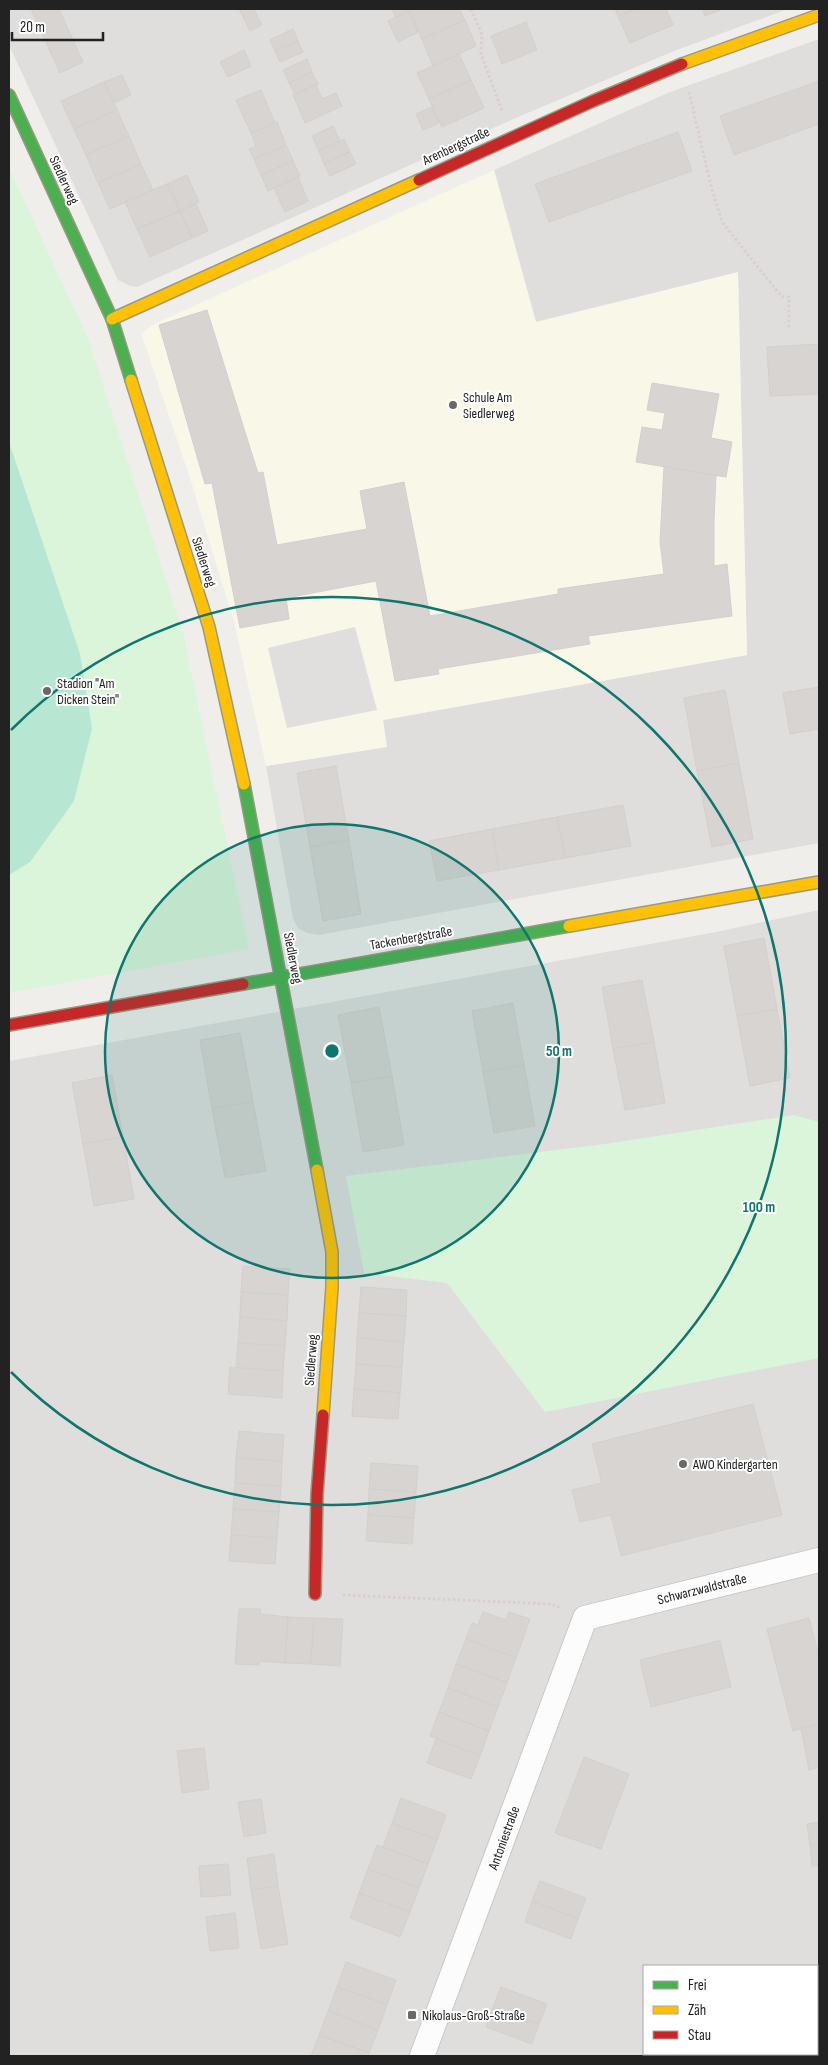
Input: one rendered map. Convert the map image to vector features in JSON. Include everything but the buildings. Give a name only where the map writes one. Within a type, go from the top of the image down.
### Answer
[{"type":"street","name":"Arenbergstraße","points":[[112,318],[593,101],[683,64],[819,15]]},
{"type":"street","name":"Siedlerweg","points":[[9,95],[112,318],[209,627],[253,826],[332,1252],[332,1286],[317,1494],[315,1594]]},
{"type":"street","name":"Tackenbergstraße","points":[[9,1025],[819,882]]},
{"type":"street","name":"Schwarzwaldstraße","points":[[585,1618],[819,1560]]},
{"type":"street","name":"Antoniestraße","points":[[422,2056],[585,1618]]},
{"type":"path","points":[[470,9],[482,35],[481,54],[511,137]]},
{"type":"path","points":[[683,64],[711,186],[722,222],[782,297],[789,297],[789,328]]},
{"type":"path","points":[[315,1594],[550,1604],[585,1618]]},
{"type":"shaded area","points":[[9,9],[788,9],[674,51],[518,117],[137,287],[118,280],[9,45]]},
{"type":"shaded area","points":[[819,39],[819,843],[319,935],[307,933],[298,928],[293,919],[266,766],[386,747],[383,720],[747,655],[738,273],[536,322],[494,170],[670,92]]},
{"type":"shaded area","name":"Schule Am Siedlerweg","points":[[494,170],[536,322],[738,272],[747,655],[383,720],[387,747],[266,766],[234,622],[190,478],[141,333],[156,323]]},
{"type":"shaded area","points":[[355,627],[377,710],[287,728],[268,648]]},
{"type":"shaded area","points":[[819,910],[819,2056],[9,2056],[9,1061],[716,932]]},
{"type":"green space","points":[[9,168],[89,341],[183,633],[249,949],[9,993]]},
{"type":"green space","name":"Stadion \"Am Dicken Stein\"","points":[[9,442],[80,654],[92,728],[74,801],[30,862],[9,875]]},
{"type":"green space","points":[[794,1115],[819,1122],[819,1358],[545,1412],[447,1283],[364,1273],[346,1176],[605,1144]]},
{"type":"traffic: fast","points":[[9,95],[112,319],[131,380]]},
{"type":"traffic: fast","points":[[244,784],[317,1170]]},
{"type":"traffic: fast","points":[[243,984],[569,926]]},
{"type":"traffic: slow","points":[[682,64],[819,15]]},
{"type":"traffic: slow","points":[[112,319],[419,180]]},
{"type":"traffic: slow","points":[[131,380],[209,627],[244,784]]},
{"type":"traffic: slow","points":[[569,926],[819,882]]},
{"type":"traffic: slow","points":[[317,1170],[332,1252],[332,1287],[323,1415]]},
{"type":"traffic: jam","points":[[419,180],[593,101],[682,64]]},
{"type":"traffic: jam","points":[[9,1025],[243,984]]},
{"type":"traffic: jam","points":[[315,1594],[317,1494],[323,1415]]},
{"type":"place","name":"Schule Am Siedlerweg","points":[[453,405]]},
{"type":"place","name":"Stadion \"Am Dicken Stein\"","points":[[47,691]]},
{"type":"place","name":"AWO Kindergarten","points":[[683,1464]]},
{"type":"place","name":"Nikolaus-Groß-Straße","points":[[412,2015]]}]
